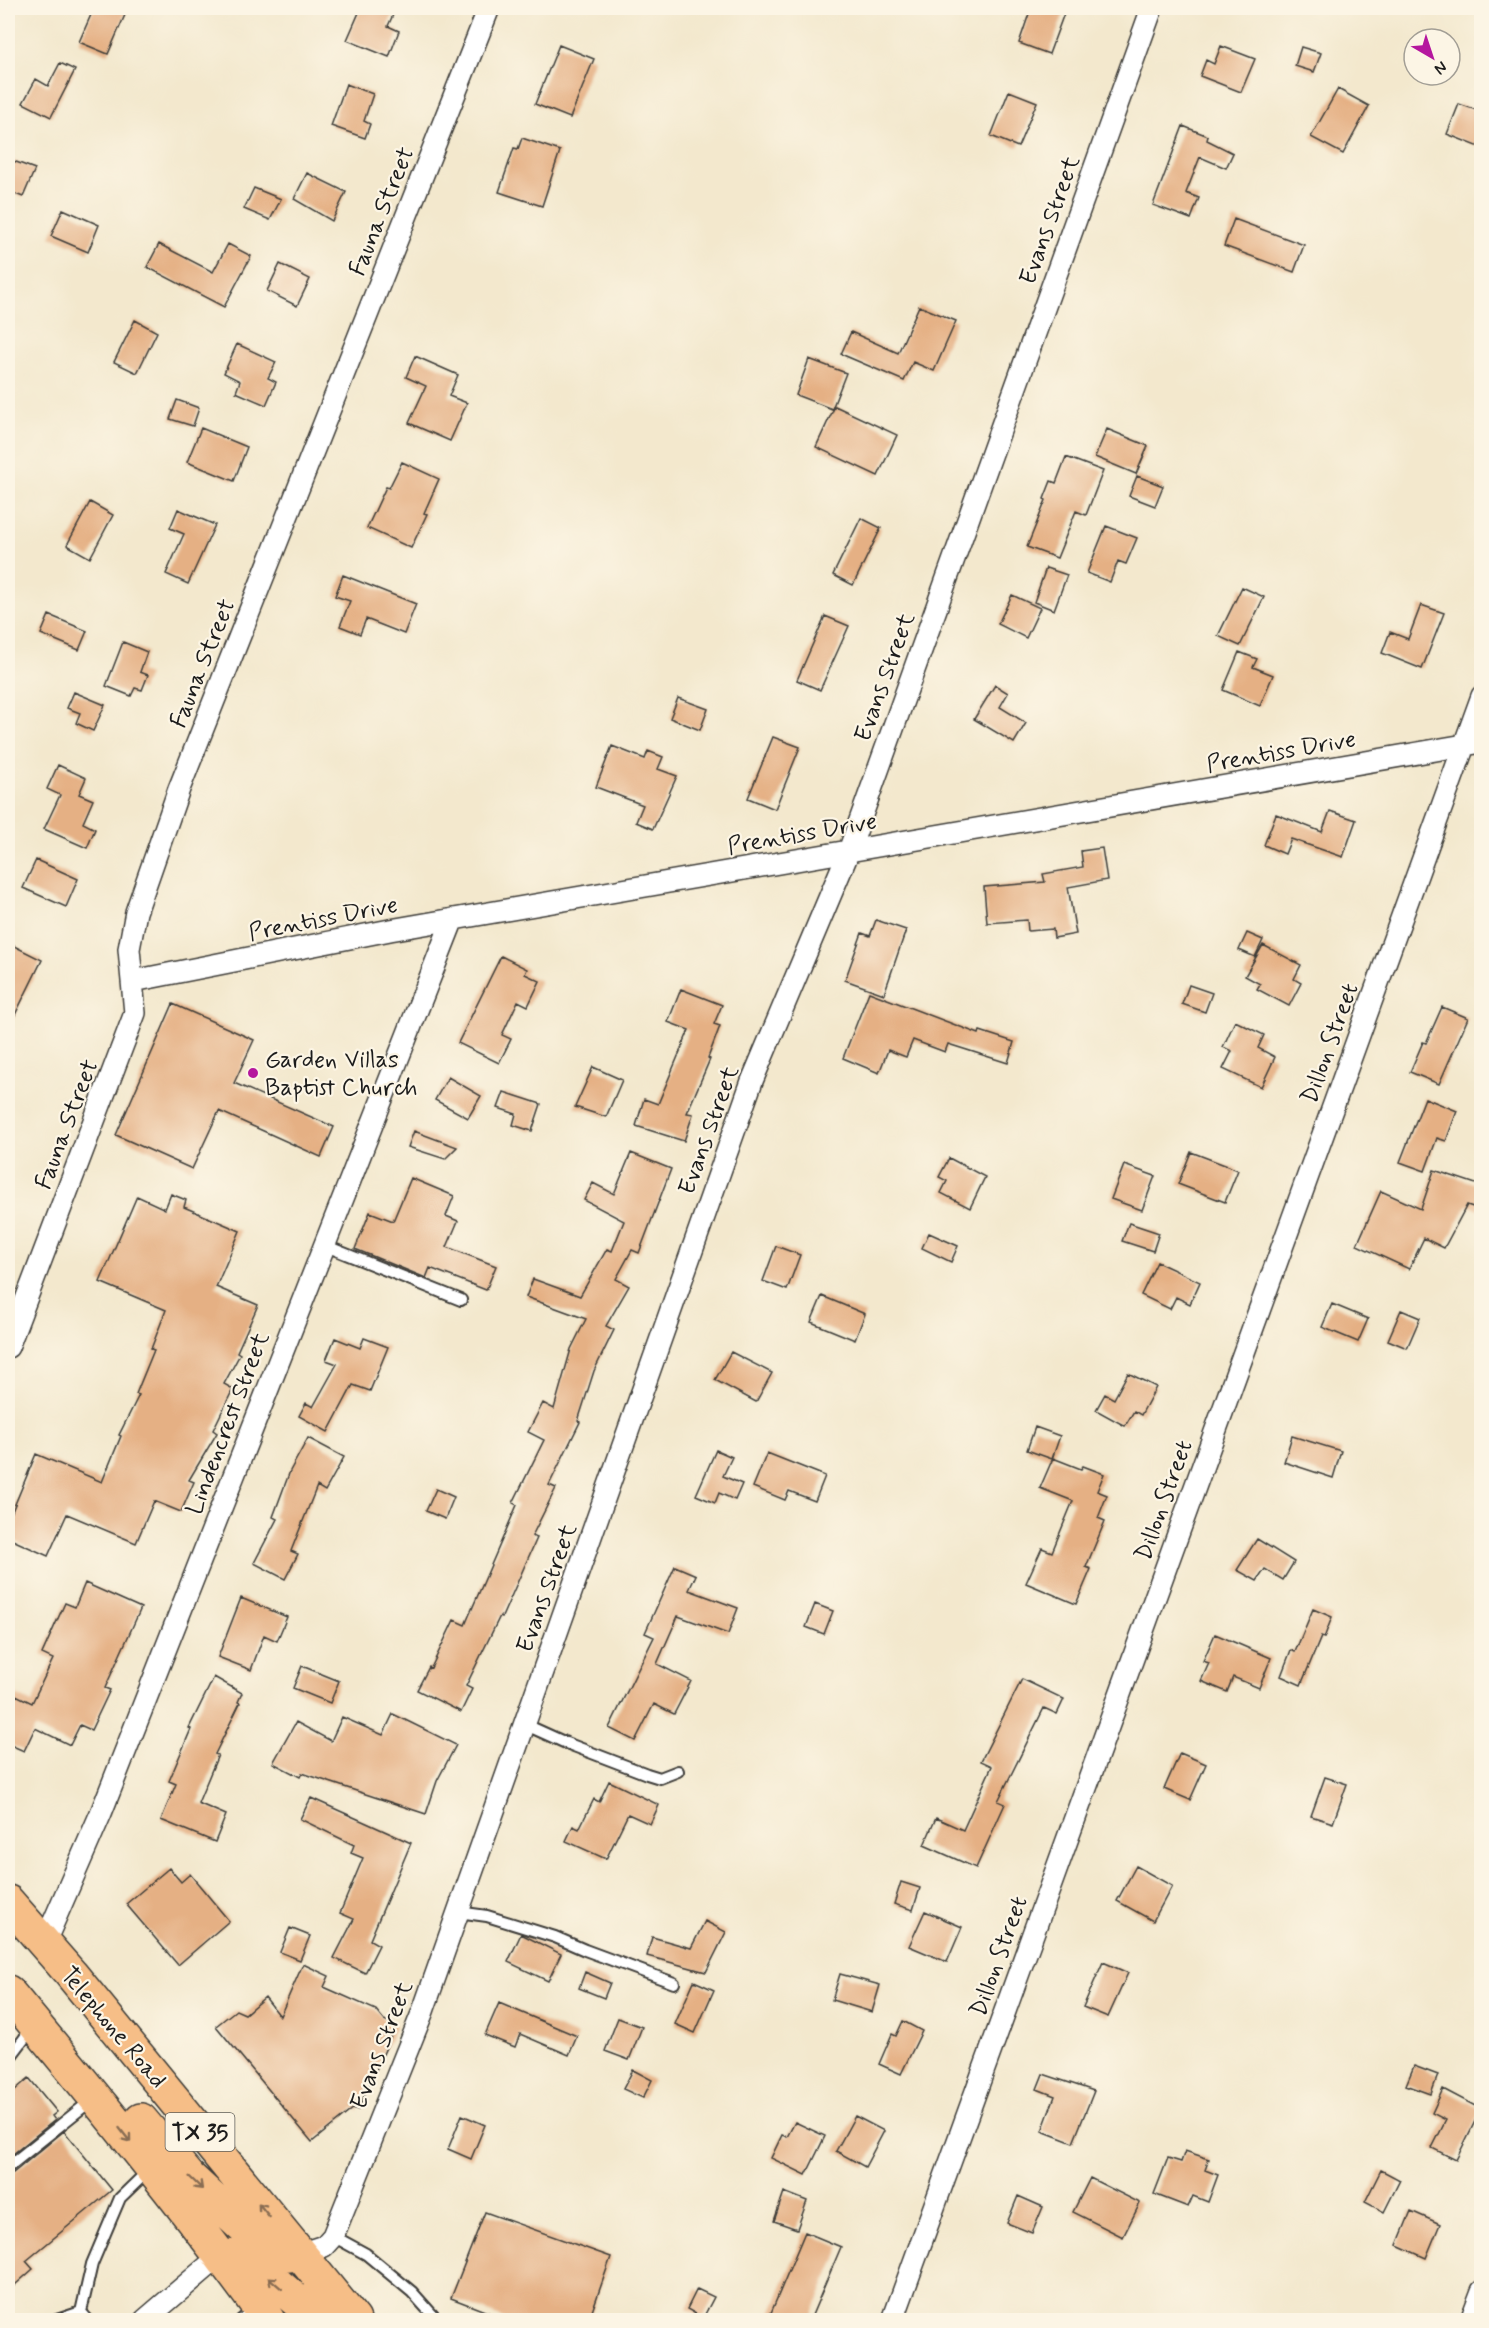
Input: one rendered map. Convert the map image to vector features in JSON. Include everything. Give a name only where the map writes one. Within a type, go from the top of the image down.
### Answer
[{"type":"main road","name":"Telephone Road","points":[[8,1902],[354,2320]]},
{"type":"main road","name":"TX 35","points":[[8,1992],[221,2255],[256,2316]]},
{"type":"main road","points":[[35,2025],[106,2079],[189,2177],[245,2229],[280,2256],[300,2254]]},
{"type":"main road","points":[[221,2255],[248,2259],[319,2320]]},
{"type":"street","name":"Fauna Street","points":[[8,1347],[135,1013],[129,949],[135,912],[179,789],[489,8]]},
{"type":"street","name":"Evans Street","points":[[333,2236],[423,2011],[752,1082],[849,851],[1152,8]]},
{"type":"street","name":"Dillon Street","points":[[893,2320],[1473,744],[1482,696]]},
{"type":"street","name":"Prentiss Drive","points":[[133,981],[453,920],[1473,744]]},
{"type":"street","name":"Lindencrest Street","points":[[44,1944],[101,1813],[453,920]]},
{"type":"street","points":[[300,2254],[324,2246],[333,2236]]},
{"type":"street","points":[[145,2320],[221,2255]]},
{"type":"street","points":[[1471,2320],[1482,2291]]},
{"type":"lane","points":[[326,1246],[461,1300]]},
{"type":"lane","points":[[524,1724],[566,1743],[660,1778],[678,1771]]},
{"type":"lane","points":[[458,1912],[487,1916],[555,1937],[674,1983]]},
{"type":"lane","points":[[8,2060],[35,2025]]},
{"type":"lane","points":[[8,2167],[95,2097]]},
{"type":"lane","points":[[57,2320],[85,2316],[92,2264],[120,2198],[151,2168]]},
{"type":"lane","points":[[333,2236],[366,2254],[412,2292],[437,2320]]},
{"type":"building","points":[[94,8],[128,8],[108,54],[79,42]]},
{"type":"building","points":[[361,8],[396,8],[388,26],[399,31],[389,57],[347,40]]},
{"type":"building","points":[[1031,8],[1066,8],[1049,54],[1019,43]]},
{"type":"building","points":[[559,45],[594,59],[570,118],[535,104]]},
{"type":"building","points":[[1221,46],[1255,59],[1241,92],[1200,76],[1206,60],[1214,64]]},
{"type":"building","points":[[1301,47],[1321,53],[1314,72],[1295,66]]},
{"type":"building","points":[[60,63],[75,70],[51,117],[23,103],[36,79],[48,86]]},
{"type":"building","points":[[346,84],[373,94],[364,121],[370,124],[365,138],[331,126]]},
{"type":"building","points":[[1338,89],[1369,106],[1343,154],[1311,137]]},
{"type":"building","points":[[1009,91],[1037,102],[1018,147],[991,136]]},
{"type":"building","points":[[1459,104],[1482,112],[1482,148],[1447,134]]},
{"type":"building","points":[[1183,126],[1208,136],[1207,140],[1233,153],[1226,168],[1200,157],[1186,193],[1199,198],[1191,219],[1153,205]]},
{"type":"building","points":[[522,138],[560,151],[542,206],[499,192],[514,148],[518,149]]},
{"type":"building","points":[[8,159],[35,169],[23,197],[8,191]]},
{"type":"building","points":[[307,173],[346,192],[332,221],[294,199]]},
{"type":"building","points":[[254,188],[281,199],[270,220],[244,209]]},
{"type":"building","points":[[63,209],[99,225],[88,252],[51,236]]},
{"type":"building","points":[[1234,219],[1304,245],[1294,272],[1224,246]]},
{"type":"building","points":[[159,244],[213,272],[228,244],[251,256],[224,307],[147,267]]},
{"type":"building","points":[[280,264],[310,279],[297,306],[267,291]]},
{"type":"building","points":[[919,306],[956,321],[934,371],[913,362],[904,381],[841,354],[851,332],[898,353]]},
{"type":"building","points":[[135,320],[157,332],[137,373],[114,362]]},
{"type":"building","points":[[237,344],[276,362],[268,378],[276,382],[266,405],[236,392],[240,381],[224,373]]},
{"type":"building","points":[[415,356],[458,375],[449,396],[467,403],[450,441],[409,423],[426,386],[406,377]]},
{"type":"building","points":[[809,359],[846,373],[832,409],[796,395]]},
{"type":"building","points":[[177,400],[199,408],[193,426],[170,419]]},
{"type":"building","points":[[835,406],[897,435],[878,476],[816,447]]},
{"type":"building","points":[[201,428],[247,447],[234,481],[187,462]]},
{"type":"building","points":[[1107,429],[1148,446],[1136,474],[1095,457]]},
{"type":"building","points":[[1066,457],[1103,471],[1086,515],[1076,511],[1057,558],[1027,547],[1051,481],[1056,483]]},
{"type":"building","points":[[402,462],[439,479],[424,513],[427,514],[411,548],[367,528],[386,487],[389,488]]},
{"type":"building","points":[[1137,476],[1163,486],[1155,506],[1129,496]]},
{"type":"building","points":[[90,502],[113,515],[90,558],[67,545]]},
{"type":"building","points":[[178,509],[215,525],[188,584],[166,574],[184,534],[170,528]]},
{"type":"building","points":[[861,518],[881,528],[853,585],[833,575]]},
{"type":"building","points":[[1106,526],[1137,538],[1126,564],[1118,561],[1110,582],[1087,573]]},
{"type":"building","points":[[1046,568],[1067,575],[1054,610],[1034,602]]},
{"type":"building","points":[[343,575],[416,604],[404,634],[366,619],[360,634],[340,626],[350,601],[335,596]]},
{"type":"building","points":[[1242,587],[1264,597],[1240,646],[1218,636]]},
{"type":"building","points":[[1012,595],[1040,608],[1026,638],[998,624]]},
{"type":"building","points":[[1421,605],[1444,613],[1422,669],[1382,653],[1390,632],[1408,639]]},
{"type":"building","points":[[49,615],[87,631],[79,650],[41,634]]},
{"type":"building","points":[[825,616],[849,626],[820,690],[797,680]]},
{"type":"building","points":[[123,642],[147,652],[140,672],[148,675],[142,690],[135,688],[131,696],[106,686]]},
{"type":"building","points":[[1239,652],[1257,659],[1253,667],[1273,675],[1260,706],[1223,690]]},
{"type":"building","points":[[995,685],[1008,693],[1000,707],[1026,723],[1014,743],[974,719]]},
{"type":"building","points":[[74,692],[105,705],[93,731],[76,723],[80,713],[67,708]]},
{"type":"building","points":[[678,698],[708,709],[700,730],[670,718]]},
{"type":"building","points":[[773,737],[800,747],[775,809],[748,798]]},
{"type":"building","points":[[612,746],[645,759],[648,751],[663,757],[658,769],[677,776],[653,829],[636,822],[643,805],[596,787]]},
{"type":"building","points":[[58,765],[86,778],[79,794],[93,800],[83,823],[95,829],[87,848],[44,829],[60,795],[47,789]]},
{"type":"building","points":[[1330,811],[1356,820],[1343,857],[1291,839],[1285,854],[1264,845],[1276,814],[1322,832]]},
{"type":"building","points":[[1102,848],[1107,880],[1068,887],[1076,934],[1054,938],[1053,929],[1028,931],[1027,920],[987,923],[984,887],[1045,882],[1043,874],[1083,867],[1081,851]]},
{"type":"building","points":[[36,860],[78,879],[66,907],[23,888]]},
{"type":"building","points":[[876,920],[906,930],[884,994],[845,980],[862,933],[870,936]]},
{"type":"building","points":[[1247,933],[1263,940],[1255,957],[1239,950]]},
{"type":"building","points":[[8,943],[42,960],[8,1029]]},
{"type":"building","points":[[1263,945],[1301,965],[1294,979],[1301,983],[1289,1006],[1257,989],[1260,984],[1245,976]]},
{"type":"building","points":[[501,956],[527,969],[525,974],[540,981],[528,1006],[518,1001],[502,1035],[511,1039],[499,1063],[458,1043]]},
{"type":"building","points":[[1189,985],[1212,993],[1205,1012],[1182,1004]]},
{"type":"building","points":[[681,989],[722,1005],[714,1024],[720,1026],[708,1058],[710,1059],[687,1113],[693,1114],[684,1141],[636,1126],[644,1099],[658,1104],[689,1030],[668,1022]]},
{"type":"building","points":[[869,992],[979,1034],[980,1031],[1014,1042],[1008,1063],[948,1044],[945,1052],[913,1040],[906,1057],[888,1050],[879,1073],[843,1058]]},
{"type":"building","points":[[173,1004],[254,1040],[234,1083],[334,1127],[321,1157],[219,1111],[192,1169],[116,1135]]},
{"type":"building","points":[[1442,1007],[1468,1018],[1439,1084],[1410,1072]]},
{"type":"building","points":[[1235,1021],[1264,1035],[1258,1048],[1275,1057],[1261,1087],[1223,1069],[1232,1051],[1223,1047]]},
{"type":"building","points":[[593,1067],[622,1080],[606,1117],[575,1107]]},
{"type":"building","points":[[448,1077],[481,1096],[468,1118],[435,1100]]},
{"type":"building","points":[[504,1092],[541,1104],[532,1131],[513,1125],[516,1114],[498,1108]]},
{"type":"building","points":[[1425,1098],[1457,1111],[1446,1141],[1437,1138],[1425,1171],[1400,1162]]},
{"type":"building","points":[[414,1131],[457,1147],[445,1159],[408,1147]]},
{"type":"building","points":[[1191,1152],[1238,1170],[1225,1202],[1178,1184]]},
{"type":"building","points":[[631,1153],[671,1169],[639,1253],[632,1250],[616,1279],[629,1286],[606,1326],[614,1330],[594,1371],[578,1421],[580,1422],[549,1485],[556,1488],[532,1536],[537,1538],[502,1617],[500,1616],[466,1686],[472,1689],[461,1712],[417,1690],[429,1667],[431,1668],[454,1620],[465,1625],[517,1505],[513,1503],[544,1440],[528,1432],[543,1403],[554,1409],[571,1349],[586,1319],[526,1297],[533,1279],[580,1296],[607,1249],[612,1251],[624,1221],[584,1200],[593,1183],[614,1194]]},
{"type":"building","points":[[949,1158],[985,1177],[970,1208],[941,1193],[947,1181],[939,1177]]},
{"type":"building","points":[[1124,1165],[1155,1176],[1142,1210],[1111,1199]]},
{"type":"building","points":[[1434,1170],[1482,1186],[1482,1210],[1467,1205],[1444,1248],[1424,1238],[1409,1269],[1357,1245],[1381,1191],[1421,1209]]},
{"type":"building","points":[[411,1178],[454,1196],[446,1216],[458,1221],[447,1247],[496,1266],[486,1290],[430,1268],[426,1278],[355,1249],[370,1212],[393,1221]]},
{"type":"building","points":[[171,1194],[186,1200],[184,1207],[240,1231],[216,1287],[258,1305],[237,1352],[240,1354],[224,1384],[233,1389],[213,1430],[217,1433],[189,1480],[194,1482],[181,1512],[154,1501],[136,1543],[67,1514],[48,1556],[8,1538],[8,1521],[36,1454],[102,1482],[121,1436],[119,1435],[139,1395],[136,1394],[154,1350],[151,1349],[166,1310],[100,1282],[137,1196],[165,1209]]},
{"type":"building","points":[[1129,1223],[1159,1233],[1153,1251],[1122,1241]]},
{"type":"building","points":[[929,1233],[958,1246],[951,1262],[922,1248]]},
{"type":"building","points":[[776,1246],[800,1255],[787,1290],[763,1281]]},
{"type":"building","points":[[1157,1262],[1200,1282],[1190,1304],[1176,1297],[1170,1309],[1141,1295]]},
{"type":"building","points":[[822,1296],[865,1314],[855,1340],[811,1322]]},
{"type":"building","points":[[1332,1304],[1368,1319],[1358,1342],[1322,1327]]},
{"type":"building","points":[[1401,1310],[1420,1318],[1407,1348],[1388,1340]]},
{"type":"building","points":[[335,1338],[360,1348],[364,1338],[388,1347],[370,1391],[353,1385],[328,1432],[299,1416],[306,1403],[313,1407],[337,1364],[326,1360]]},
{"type":"building","points":[[731,1352],[772,1373],[756,1402],[715,1380]]},
{"type":"building","points":[[1128,1373],[1156,1387],[1141,1415],[1134,1411],[1125,1426],[1096,1410],[1105,1394],[1114,1399]]},
{"type":"building","points":[[1035,1427],[1060,1436],[1052,1459],[1027,1450]]},
{"type":"building","points":[[1292,1436],[1341,1451],[1333,1478],[1284,1462]]},
{"type":"building","points":[[308,1438],[344,1457],[325,1491],[317,1486],[291,1551],[298,1554],[285,1579],[254,1563],[277,1519],[273,1517],[290,1471]]},
{"type":"building","points":[[716,1450],[732,1457],[723,1476],[742,1484],[735,1500],[719,1493],[715,1503],[696,1495]]},
{"type":"building","points":[[767,1453],[825,1476],[815,1501],[789,1491],[785,1500],[753,1487]]},
{"type":"building","points":[[1053,1458],[1081,1469],[1083,1466],[1104,1474],[1097,1491],[1107,1495],[1098,1518],[1105,1521],[1086,1567],[1091,1569],[1076,1604],[1026,1583],[1042,1548],[1052,1552],[1073,1501],[1040,1488]]},
{"type":"building","points":[[436,1489],[454,1497],[445,1519],[426,1511]]},
{"type":"building","points":[[1257,1539],[1294,1562],[1283,1580],[1265,1569],[1257,1581],[1237,1570]]},
{"type":"building","points":[[675,1566],[696,1575],[689,1590],[738,1608],[728,1634],[678,1616],[657,1664],[691,1681],[674,1714],[654,1704],[635,1741],[609,1728],[654,1637],[645,1633]]},
{"type":"building","points":[[85,1583],[141,1608],[105,1688],[110,1690],[91,1730],[80,1725],[70,1745],[35,1728],[24,1751],[8,1744],[8,1712],[16,1695],[32,1703],[53,1659],[42,1654],[65,1603],[75,1607]]},
{"type":"building","points":[[241,1598],[287,1617],[277,1641],[264,1635],[251,1670],[218,1657]]},
{"type":"building","points":[[815,1604],[833,1611],[824,1634],[806,1627]]},
{"type":"building","points":[[1313,1609],[1332,1617],[1301,1685],[1281,1676],[1291,1650],[1295,1652]]},
{"type":"building","points":[[1215,1634],[1271,1658],[1259,1688],[1233,1677],[1227,1692],[1201,1681],[1209,1663],[1203,1661]]},
{"type":"building","points":[[302,1666],[339,1681],[330,1703],[293,1688]]},
{"type":"building","points":[[214,1677],[242,1693],[238,1702],[240,1703],[215,1754],[218,1755],[198,1803],[226,1815],[215,1842],[161,1820],[176,1784],[169,1781],[191,1729],[189,1728]]},
{"type":"building","points":[[1022,1679],[1064,1699],[1057,1714],[1044,1708],[998,1801],[1005,1804],[976,1868],[924,1845],[936,1818],[963,1830],[992,1766],[981,1761]]},
{"type":"building","points":[[393,1714],[456,1745],[437,1781],[426,1814],[302,1773],[300,1777],[273,1763],[296,1722],[331,1741],[342,1717],[383,1735]]},
{"type":"building","points":[[1180,1753],[1206,1764],[1190,1800],[1164,1789]]},
{"type":"building","points":[[1325,1777],[1347,1784],[1333,1823],[1311,1816]]},
{"type":"building","points":[[609,1781],[659,1805],[650,1824],[628,1814],[606,1859],[566,1841],[573,1826],[579,1829],[594,1799],[599,1802]]},
{"type":"building","points":[[311,1798],[411,1843],[370,1940],[379,1945],[365,1973],[334,1958],[354,1919],[340,1913],[363,1858],[351,1853],[354,1845],[300,1819]]},
{"type":"building","points":[[1136,1866],[1172,1886],[1153,1921],[1117,1901]]},
{"type":"building","points":[[169,1868],[181,1882],[190,1874],[229,1921],[178,1965],[126,1904]]},
{"type":"building","points":[[901,1882],[920,1888],[913,1910],[894,1904]]},
{"type":"building","points":[[925,1911],[962,1927],[947,1962],[909,1946]]},
{"type":"building","points":[[705,1921],[726,1932],[706,1972],[647,1956],[652,1937],[691,1948]]},
{"type":"building","points":[[290,1928],[310,1936],[300,1960],[280,1952]]},
{"type":"building","points":[[521,1934],[561,1954],[548,1981],[508,1962]]},
{"type":"building","points":[[1103,1962],[1128,1973],[1108,2017],[1083,2007]]},
{"type":"building","points":[[303,1964],[329,1976],[324,1987],[376,2010],[384,2020],[396,2025],[358,2110],[354,2108],[312,2142],[216,2026],[236,2010],[245,2014],[265,1997],[280,2016]]},
{"type":"building","points":[[585,1972],[610,1983],[604,1998],[579,1988]]},
{"type":"building","points":[[840,1974],[880,1985],[872,2012],[832,2000]]},
{"type":"building","points":[[694,1981],[714,1990],[695,2033],[675,2024]]},
{"type":"building","points":[[499,2003],[577,2036],[569,2055],[520,2034],[515,2047],[485,2035]]},
{"type":"building","points":[[618,2018],[642,2027],[629,2060],[605,2051]]},
{"type":"building","points":[[903,2021],[922,2031],[901,2074],[879,2064],[892,2034],[896,2036]]},
{"type":"building","points":[[1414,2066],[1438,2075],[1431,2094],[1406,2085]]},
{"type":"building","points":[[633,2070],[652,2080],[643,2098],[623,2089]]},
{"type":"building","points":[[1043,2074],[1094,2091],[1073,2143],[1042,2131],[1055,2096],[1037,2089]]},
{"type":"building","points":[[29,2078],[57,2112],[52,2116],[55,2120],[8,2158],[8,2096]]},
{"type":"building","points":[[1443,2089],[1481,2109],[1456,2160],[1432,2148],[1446,2120],[1432,2113]]},
{"type":"building","points":[[462,2115],[485,2125],[471,2159],[448,2149]]},
{"type":"building","points":[[855,2116],[884,2131],[865,2167],[836,2151]]},
{"type":"building","points":[[795,2122],[825,2136],[806,2175],[771,2158],[782,2135],[787,2137]]},
{"type":"building","points":[[64,2131],[112,2190],[26,2261],[33,2269],[8,2291],[8,2174],[13,2173]]},
{"type":"building","points":[[1185,2151],[1209,2159],[1205,2170],[1218,2175],[1208,2202],[1193,2196],[1188,2207],[1154,2194],[1168,2158],[1181,2162]]},
{"type":"building","points":[[1381,2170],[1400,2180],[1384,2212],[1365,2202]]},
{"type":"building","points":[[1090,2178],[1140,2203],[1123,2237],[1073,2212]]},
{"type":"building","points":[[784,2192],[807,2201],[797,2229],[774,2221]]},
{"type":"building","points":[[1018,2196],[1043,2207],[1032,2233],[1007,2223]]},
{"type":"building","points":[[1411,2211],[1440,2224],[1426,2258],[1397,2245]]},
{"type":"building","points":[[485,2212],[611,2257],[589,2320],[508,2320],[451,2298]]},
{"type":"building","points":[[805,2232],[841,2247],[810,2320],[768,2320]]},
{"type":"building","points":[[697,2289],[714,2297],[703,2318],[687,2309]]},
{"type":"place","name":"Garden Villas Baptist Church","points":[[253,1073]]}]
